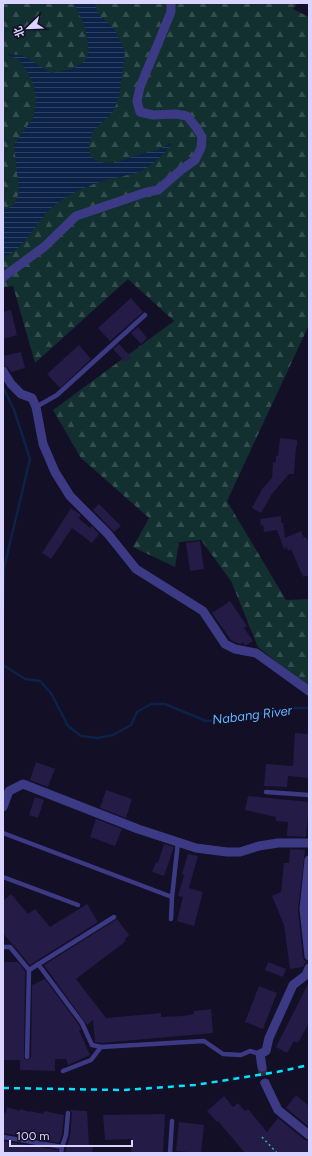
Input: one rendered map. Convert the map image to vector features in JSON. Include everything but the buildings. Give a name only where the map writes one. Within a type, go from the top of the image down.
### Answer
[{"type":"street","points":[[3,277],[44,247],[76,216],[147,192],[158,190],[194,160],[201,148],[202,138],[196,127],[187,116],[176,114],[153,116],[140,112],[136,101],[140,87],[171,12],[171,3]]},
{"type":"street","points":[[3,371],[10,384],[22,394],[32,398],[36,407],[43,444],[55,472],[70,496],[108,534],[136,569],[203,611],[225,644],[235,650],[256,654],[309,691]]},
{"type":"street","points":[[3,807],[9,791],[23,784],[138,829],[196,848],[240,852],[259,846],[278,843],[309,843]]},
{"type":"street","points":[[309,860],[304,909],[309,956]]},
{"type":"street","points":[[262,1067],[260,1054],[266,1051],[270,1038],[293,985],[306,975],[309,968]]},
{"type":"street","points":[[265,1083],[278,1110],[309,1135]]},
{"type":"lane","points":[[36,407],[57,395],[145,315]]},
{"type":"lane","points":[[266,792],[309,795]]},
{"type":"lane","points":[[3,833],[172,897]]},
{"type":"lane","points":[[172,919],[172,897],[178,842]]},
{"type":"lane","points":[[3,877],[78,905]]},
{"type":"lane","points":[[29,970],[114,917]]},
{"type":"lane","points":[[3,946],[10,946],[29,970],[27,1057]]},
{"type":"lane","points":[[38,964],[82,1023],[92,1045],[101,1047],[204,1041],[223,1054],[241,1054],[250,1051],[260,1054]]},
{"type":"lane","points":[[63,1071],[91,1060],[101,1047]]},
{"type":"lane","points":[[61,1153],[66,1135],[68,1113]]},
{"type":"lane","points":[[170,1153],[172,1121]]},
{"type":"lane","points":[[3,1137],[62,1147]]},
{"type":"path","points":[[262,1137],[277,1153]]},
{"type":"green space","points":[[3,3],[298,3],[293,9],[309,17],[309,325],[227,501],[286,600],[309,599],[309,688],[258,647],[231,581],[201,540],[179,542],[175,567],[133,547],[149,518],[81,458],[53,410],[174,321],[128,279],[35,363],[13,286],[3,287]]},
{"type":"water","points":[[74,3],[95,3],[98,14],[114,28],[125,53],[119,97],[113,112],[93,131],[89,145],[90,155],[96,161],[111,164],[158,150],[173,142],[158,158],[141,171],[93,184],[60,201],[47,212],[21,245],[9,254],[3,256],[3,211],[14,205],[19,192],[14,144],[33,118],[36,102],[34,86],[20,60],[5,54],[22,55],[51,73],[73,69],[85,61],[89,51],[87,37],[84,24]]},
{"type":"waterway","name":"Nabang River","points":[[3,387],[14,410],[30,459],[4,568],[3,614]]},
{"type":"waterway","name":"Nabang River","points":[[3,665],[25,679],[40,681],[51,693],[68,726],[81,736],[97,738],[113,735],[131,725],[137,712],[151,704],[165,704],[206,721],[228,720],[240,715],[254,715],[296,708],[309,708]]},
{"type":"tunnel","points":[[262,1067],[265,1083]]},
{"type":"railway","points":[[3,1088],[123,1090],[195,1085],[277,1072],[309,1065]]}]
